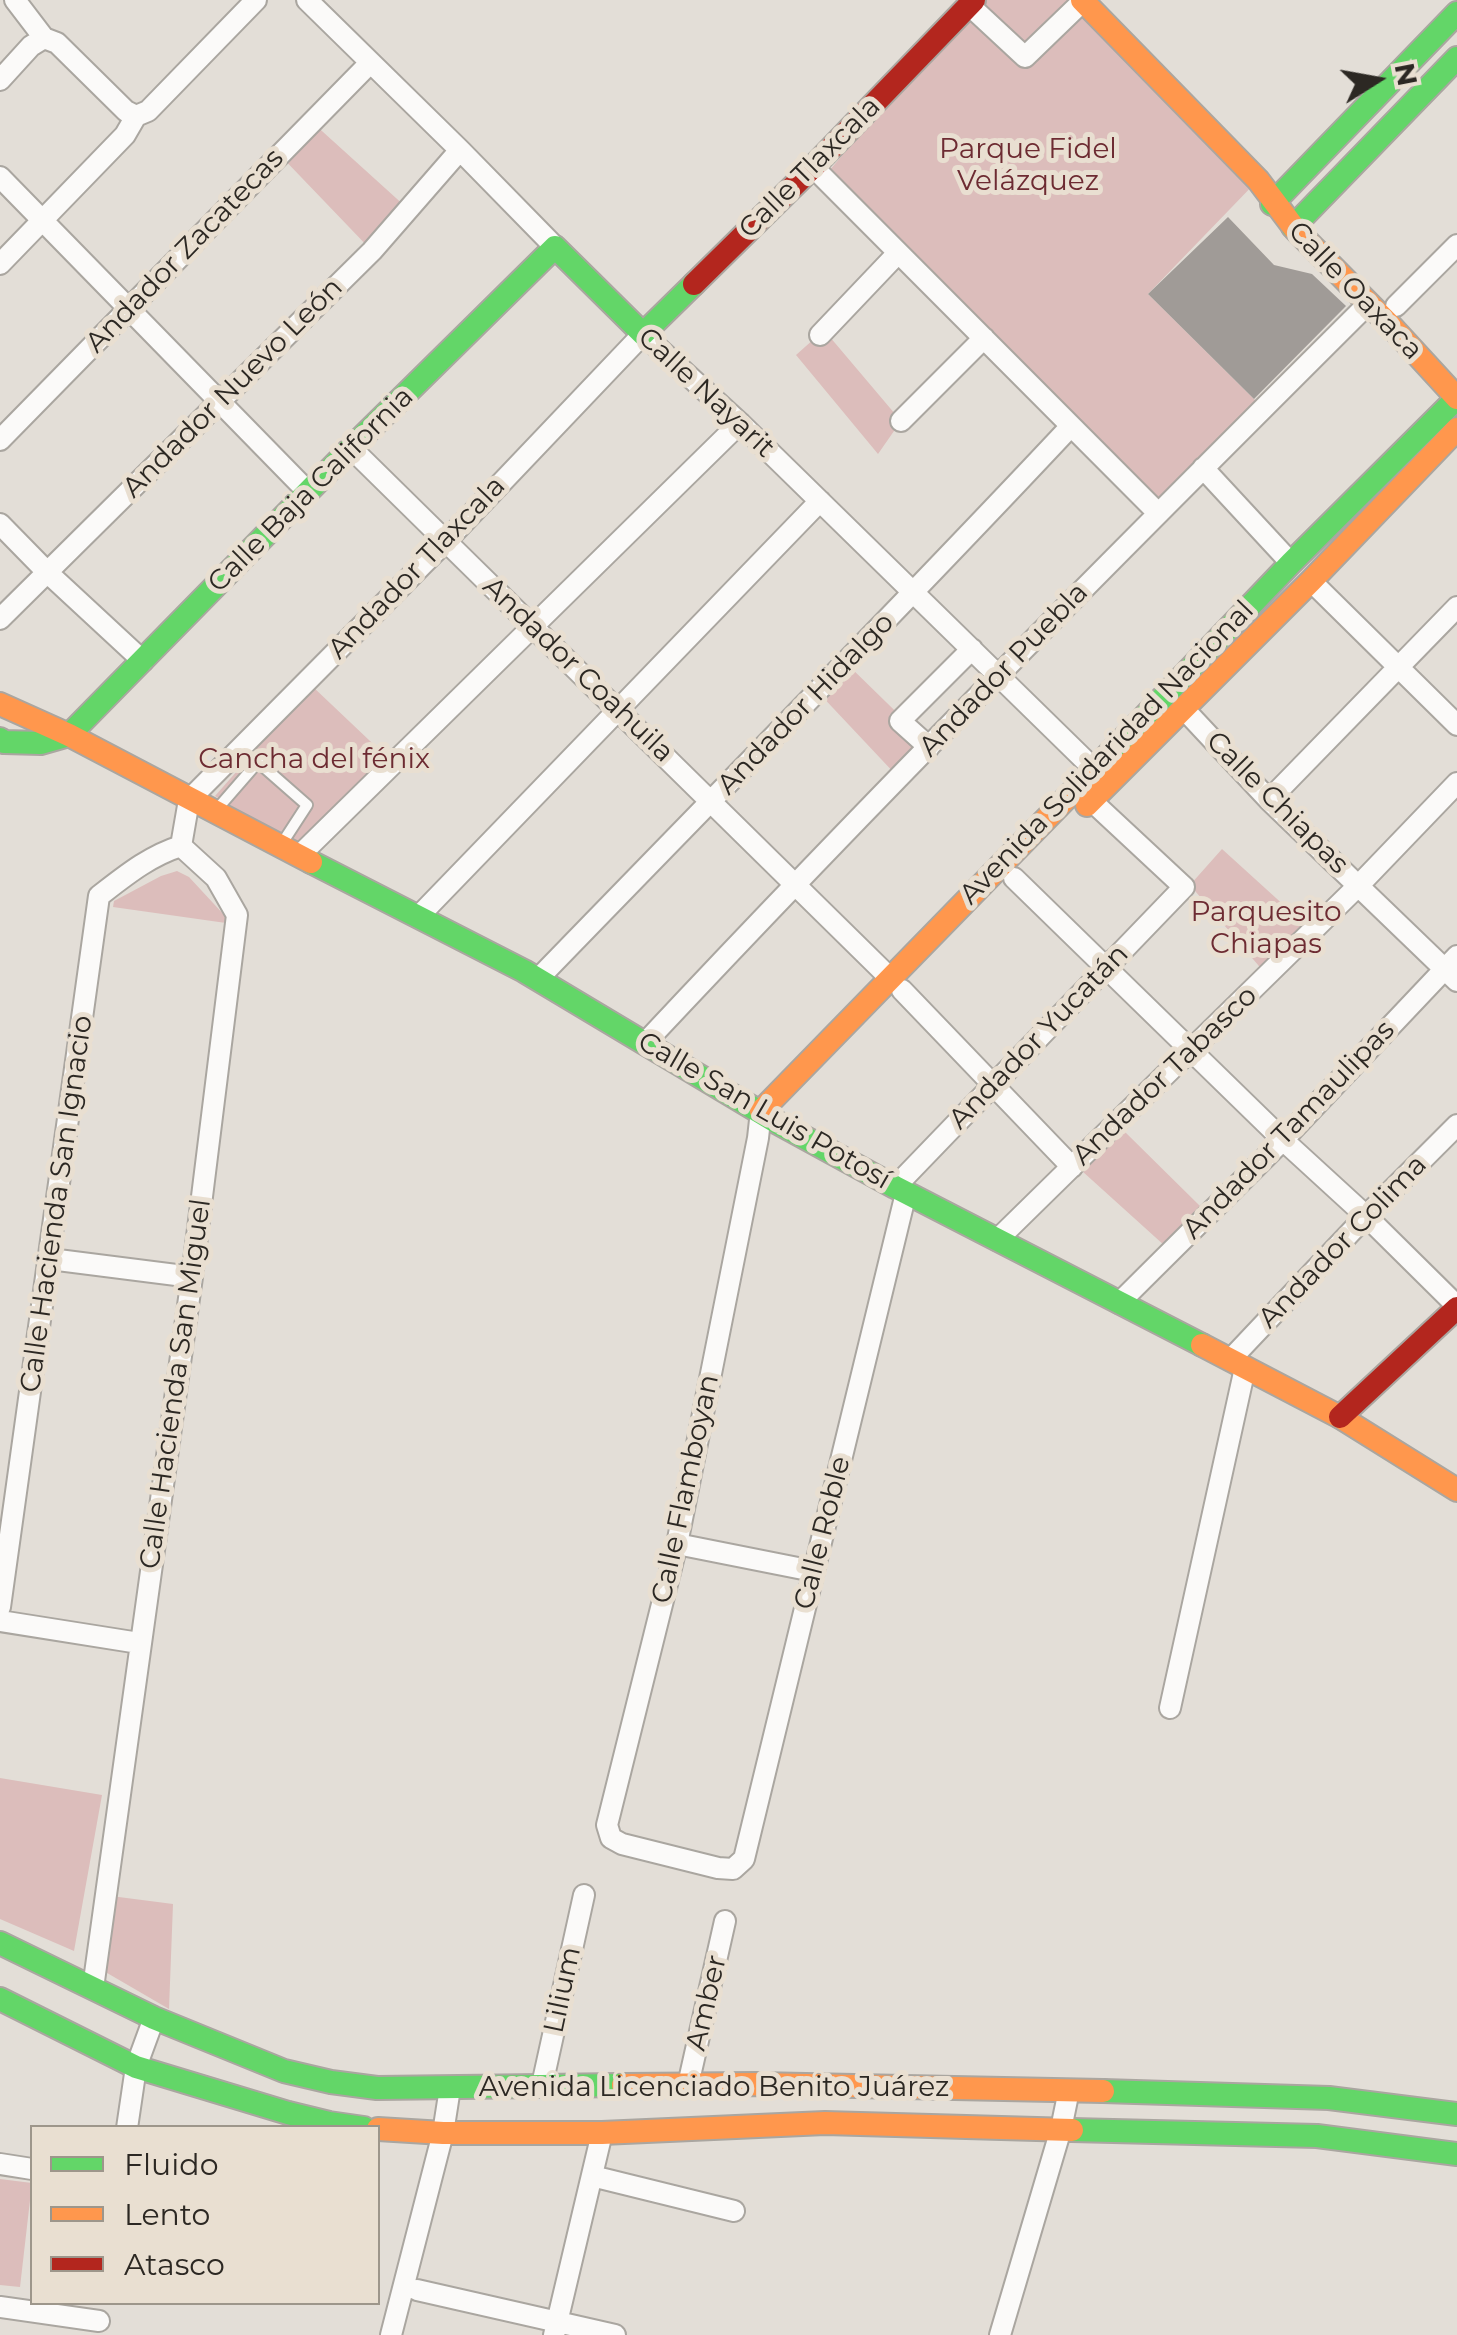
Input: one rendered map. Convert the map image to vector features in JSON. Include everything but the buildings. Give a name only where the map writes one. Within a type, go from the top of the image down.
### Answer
[{"type":"main road","name":"Calle Oaxaca","points":[[1082,0],[1299,220],[1369,304],[1457,398]]},
{"type":"main road","name":"Calle Tlaxcala","points":[[642,334],[813,167],[972,3]]},
{"type":"main road","points":[[1278,198],[1457,14]]},
{"type":"main road","points":[[1299,220],[1457,58]]},
{"type":"main road","name":"Calle Oaxaca","points":[[1299,220],[1396,306],[1457,367]]},
{"type":"main road","name":"Calle Nayarit","points":[[556,247],[642,334]]},
{"type":"main road","name":"Calle Baja California","points":[[70,735],[350,448],[556,247]]},
{"type":"main road","name":"Avenida Solidaridad Nacional","points":[[769,1117],[1102,776],[1290,563],[1457,398]]},
{"type":"main road","name":"Avenida Solidaridad Nacional","points":[[1102,776],[1184,708],[1457,430]]},
{"type":"main road","name":"Calle San Luis Potosí","points":[[0,704],[70,735],[538,979],[900,1190],[1340,1417],[1457,1490]]},
{"type":"main road","points":[[0,739],[41,743],[70,735]]},
{"type":"main road","name":"Avenida Solidaridad Nacional","points":[[896,984],[1014,878],[1084,794]]},
{"type":"main road","points":[[1340,1417],[1457,1307]]},
{"type":"main road","name":"Avenida Licenciado Benito Juárez","points":[[0,1943],[154,2018],[284,2071],[377,2088],[756,2084],[1069,2090],[1330,2098],[1457,2114]]},
{"type":"main road","points":[[0,1999],[136,2067],[344,2125]]},
{"type":"main road","name":"Avenida Licenciado Benito Juárez","points":[[380,2129],[442,2134],[602,2133],[825,2123],[1317,2136],[1457,2154]]},
{"type":"street","points":[[14,0],[44,38],[57,42],[126,111],[136,116]]},
{"type":"street","points":[[0,264],[125,136],[136,116],[148,110],[256,0]]},
{"type":"street","name":"Calle Nayarit","points":[[307,0],[556,247]]},
{"type":"street","points":[[972,3],[1024,58],[1082,0]]},
{"type":"street","points":[[0,80],[31,46],[44,38]]},
{"type":"street","name":"Andador Zacatecas","points":[[0,440],[370,62]]},
{"type":"street","name":"Andador Nuevo León","points":[[0,620],[372,250],[460,150]]},
{"type":"street","points":[[813,167],[1158,513]]},
{"type":"street","points":[[0,177],[308,492]]},
{"type":"street","points":[[1396,306],[1457,245]]},
{"type":"street","points":[[820,335],[898,253]]},
{"type":"street","name":"Andador Puebla","points":[[645,1043],[998,675],[1369,304]]},
{"type":"street","name":"Calle Nayarit","points":[[642,334],[740,423],[1102,776]]},
{"type":"street","name":"Andador Tlaxcala","points":[[189,800],[446,541],[642,334]]},
{"type":"street","points":[[902,421],[984,338]]},
{"type":"street","points":[[290,851],[532,627],[740,423]]},
{"type":"street","name":"Andador Hidalgo","points":[[538,979],[1071,426]]},
{"type":"street","name":"Andador Coahuila","points":[[350,448],[896,984],[1072,1167]]},
{"type":"street","points":[[1203,468],[1290,563]]},
{"type":"street","points":[[418,916],[820,502]]},
{"type":"street","points":[[0,524],[143,661]]},
{"type":"street","points":[[1310,581],[1457,726]]},
{"type":"street","points":[[1269,800],[1457,607]]},
{"type":"street","points":[[929,747],[900,721],[972,649]]},
{"type":"street","name":"Calle Chiapas","points":[[1184,708],[1269,800],[1453,969]]},
{"type":"street","name":"Andador Tabasco","points":[[998,1240],[1359,885],[1457,782]]},
{"type":"street","name":"Andador Yucatán","points":[[900,1190],[992,1085],[1184,888],[1084,794]]},
{"type":"street","points":[[181,846],[189,800]]},
{"type":"street","name":"Calle Hacienda San Ignacio","points":[[0,1607],[99,896],[137,867],[181,846]]},
{"type":"street","name":"Calle Hacienda San Miguel","points":[[92,1988],[192,1278],[238,915],[216,878],[181,846]]},
{"type":"street","points":[[1014,878],[1457,1307]]},
{"type":"street","name":"Andador Tamaulipas","points":[[1119,1303],[1453,969]]},
{"type":"street","name":"Calle Flamboyan","points":[[733,1868],[718,1868],[622,1844],[611,1838],[608,1825],[677,1544],[758,1138],[769,1117]]},
{"type":"street","name":"Andador Colima","points":[[1238,1364],[1366,1216],[1457,1125]]},
{"type":"street","name":"Calle Roble","points":[[733,1868],[744,1860],[900,1190]]},
{"type":"street","points":[[50,1259],[192,1278]]},
{"type":"street","points":[[1170,1708],[1238,1364]]},
{"type":"street","points":[[677,1544],[813,1571]]},
{"type":"street","points":[[0,1620],[139,1644]]},
{"type":"street","name":"Lilium","points":[[542,2085],[584,1895]]},
{"type":"street","name":"Amber","points":[[688,2085],[726,1920]]},
{"type":"street","points":[[127,2125],[136,2067],[154,2018]]},
{"type":"street","points":[[391,2335],[450,2088]]},
{"type":"street","points":[[1000,2335],[1069,2090]]},
{"type":"street","points":[[556,2328],[602,2133]]},
{"type":"street","points":[[0,2164],[30,2169]]},
{"type":"street","points":[[592,2176],[734,2211]]},
{"type":"street","points":[[417,2290],[556,2328],[614,2335]]},
{"type":"street","points":[[0,2307],[99,2320]]},
{"type":"lane","points":[[214,813],[258,762],[306,806],[290,851]]},
{"type":"green space","name":"Parque Fidel Velázquez","points":[[974,0],[1082,0],[1258,180],[1148,294],[1263,408],[1158,513],[823,178]]},
{"type":"green space","points":[[312,122],[407,208],[372,251],[277,152]]},
{"type":"green space","points":[[824,330],[901,421],[878,454],[796,355]]},
{"type":"green space","points":[[845,662],[928,743],[897,776],[817,691]]},
{"type":"green space","name":"Cancha del fénix","points":[[312,686],[389,759],[299,847],[215,796]]},
{"type":"green space","name":"Parquesito Chiapas","points":[[1222,849],[1309,928],[1264,972],[1190,885]]},
{"type":"green space","points":[[177,871],[189,877],[226,917],[226,923],[113,907],[114,901]]},
{"type":"green space","points":[[1123,1130],[1200,1206],[1165,1246],[1082,1171]]},
{"type":"green space","points":[[0,1778],[102,1795],[74,1951],[0,1919]]},
{"type":"green space","points":[[111,1896],[173,1904],[169,2009],[102,1970]]},
{"type":"green space","points":[[0,2179],[30,2183],[20,2287],[0,2285]]},
{"type":"traffic: fast","points":[[1272,204],[1457,13]]},
{"type":"traffic: fast","points":[[1293,227],[1457,58]]},
{"type":"traffic: fast","points":[[0,739],[41,743],[69,735],[555,247],[643,334],[694,284]]},
{"type":"traffic: fast","points":[[1088,776],[1291,563],[1457,398]]},
{"type":"traffic: fast","points":[[311,862],[524,971],[778,1123],[895,1187],[1202,1345]]},
{"type":"traffic: fast","points":[[0,1943],[154,2018],[284,2071],[331,2082],[377,2088],[623,2085]]},
{"type":"traffic: fast","points":[[0,1999],[136,2067],[288,2113],[343,2125]]},
{"type":"traffic: fast","points":[[1103,2091],[1329,2098],[1457,2114]]},
{"type":"traffic: fast","points":[[1072,2130],[1317,2136],[1457,2154]]},
{"type":"traffic: slow","points":[[1082,0],[1258,180],[1295,229],[1457,398]]},
{"type":"traffic: slow","points":[[1087,805],[1457,429]]},
{"type":"traffic: slow","points":[[0,704],[69,735],[311,862]]},
{"type":"traffic: slow","points":[[761,1111],[1088,776]]},
{"type":"traffic: slow","points":[[1202,1345],[1340,1417],[1457,1490]]},
{"type":"traffic: slow","points":[[623,2085],[1103,2091]]},
{"type":"traffic: slow","points":[[380,2129],[602,2133],[825,2123],[1072,2130]]},
{"type":"traffic: jam","points":[[694,284],[974,0]]},
{"type":"traffic: jam","points":[[1340,1417],[1457,1308]]}]
